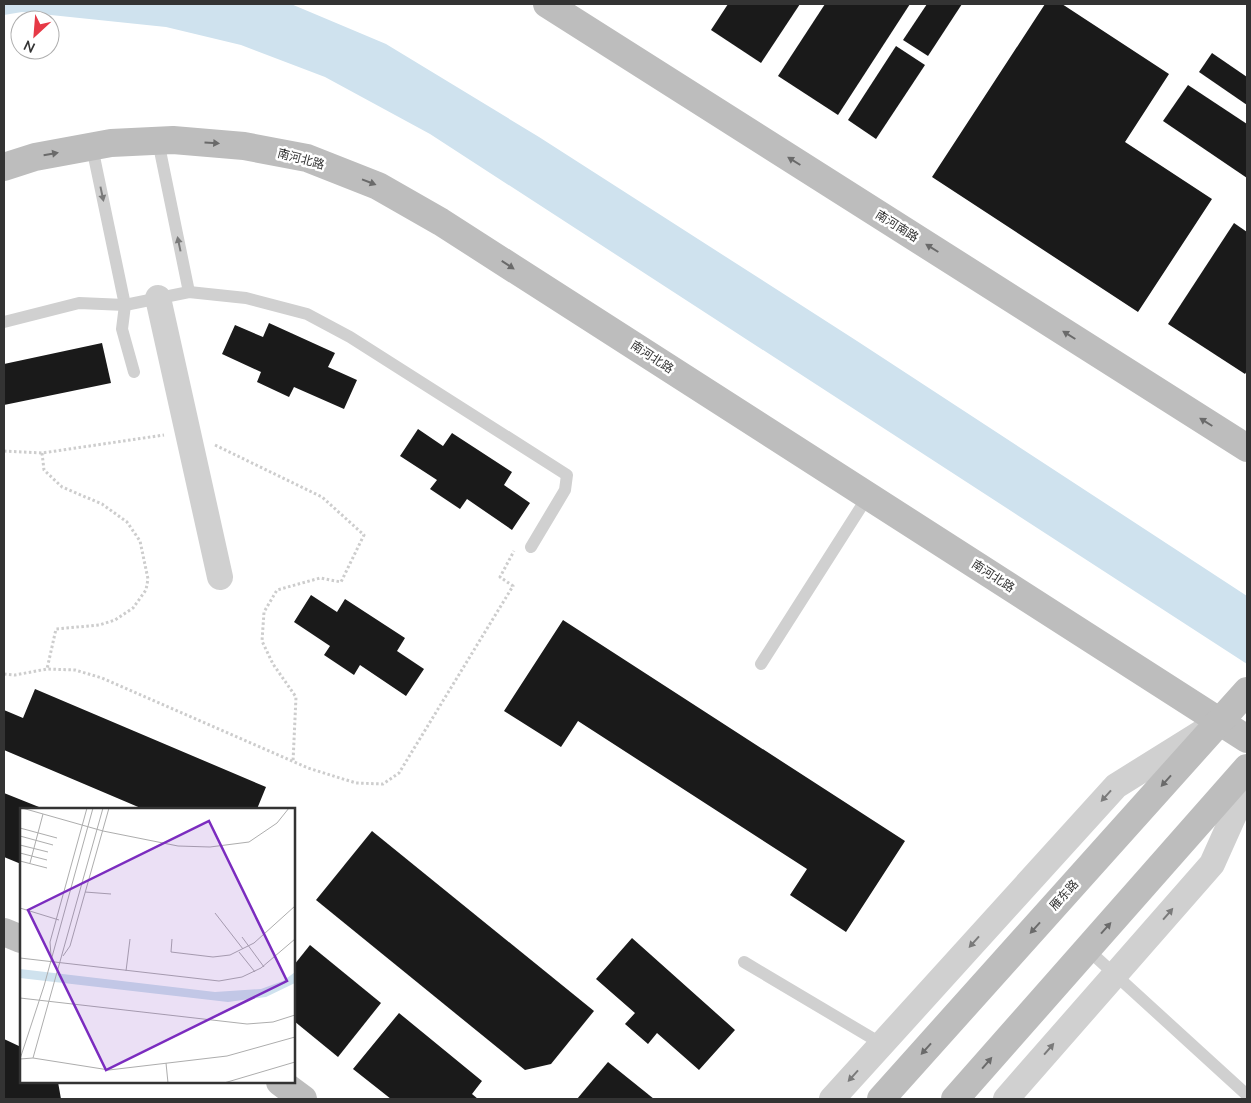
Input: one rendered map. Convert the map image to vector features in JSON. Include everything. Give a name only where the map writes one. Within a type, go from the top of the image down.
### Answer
[{"type":"street","name":"南河南路","points":[[546,4],[1247,448]]},
{"type":"street","name":"南河北路","points":[[4,167],[35,157],[111,143],[173,140],[244,146],[307,158],[378,186],[441,222],[1247,739]]},
{"type":"street","points":[[158,298],[220,576]]},
{"type":"street","name":"雁东路","points":[[881,1099],[1246,692]]},
{"type":"street","points":[[832,1099],[1116,786],[1220,721]]},
{"type":"street","points":[[955,1099],[1247,768]]},
{"type":"street","points":[[1006,1099],[1212,864],[1247,786]]},
{"type":"street","points":[[4,932],[20,939]]},
{"type":"street","points":[[281,1083],[303,1099]]},
{"type":"lane","points":[[158,141],[189,292]]},
{"type":"lane","points":[[92,147],[125,305],[122,329],[134,372]]},
{"type":"lane","points":[[4,322],[79,304],[125,305],[189,292],[246,298],[307,314],[350,338],[567,476],[565,490],[531,547]]},
{"type":"lane","points":[[761,664],[868,496]]},
{"type":"lane","points":[[1087,949],[1247,1095]]},
{"type":"lane","points":[[744,962],[882,1044]]},
{"type":"path","points":[[4,451],[42,454],[188,432],[322,498],[364,535],[341,582],[320,578],[277,590],[264,612],[262,641],[273,664],[296,697],[293,762]]},
{"type":"path","points":[[42,454],[44,470],[62,487],[102,504],[127,522],[140,541],[148,579],[146,590],[133,608],[115,620],[99,625],[56,629],[47,669]]},
{"type":"path","points":[[4,674],[15,675],[47,669],[75,670],[102,678],[308,768],[356,783],[383,784],[399,772],[513,586]]},
{"type":"water","points":[[4,4],[291,4],[386,44],[539,137],[857,341],[1247,596],[1247,664],[430,134],[325,77],[241,45],[166,27],[60,16],[60,10],[10,10],[10,14],[4,15]]},
{"type":"building","points":[[728,4],[800,4],[761,63],[711,30]]},
{"type":"building","points":[[825,4],[910,4],[838,115],[778,76]]},
{"type":"building","points":[[927,4],[962,4],[928,56],[903,40]]},
{"type":"building","points":[[1045,4],[1062,4],[1169,74],[1125,142],[1212,199],[1138,312],[932,177]]},
{"type":"building","points":[[896,46],[925,65],[876,139],[848,120]]},
{"type":"building","points":[[1212,53],[1247,77],[1247,105],[1199,72]]},
{"type":"building","points":[[1188,85],[1247,124],[1247,178],[1163,121]]},
{"type":"building","points":[[1234,223],[1247,232],[1247,371],[1245,374],[1168,324]]},
{"type":"building","points":[[269,323],[335,353],[328,367],[357,380],[344,409],[294,387],[289,397],[257,382],[261,372],[222,354],[235,325],[263,337]]},
{"type":"building","points":[[102,343],[111,383],[4,405],[4,364]]},
{"type":"building","points":[[418,429],[443,446],[452,433],[512,472],[504,485],[530,503],[512,530],[467,499],[460,509],[430,489],[437,480],[400,456]]},
{"type":"building","points":[[311,595],[337,612],[345,599],[405,638],[397,651],[424,669],[406,696],[360,665],[354,675],[324,655],[330,646],[294,622]]},
{"type":"building","points":[[563,620],[905,841],[846,932],[790,895],[807,869],[578,721],[561,747],[504,711]]},
{"type":"building","points":[[35,689],[266,787],[257,808],[141,808],[4,750],[4,710],[23,718]]},
{"type":"building","points":[[4,793],[42,808],[20,808],[20,864],[4,857]]},
{"type":"building","points":[[372,831],[594,1011],[551,1064],[525,1070],[316,900]]},
{"type":"building","points":[[632,938],[735,1030],[699,1070],[657,1033],[648,1044],[625,1024],[635,1013],[596,979]]},
{"type":"building","points":[[310,945],[381,1003],[338,1057],[295,1022],[295,964]]},
{"type":"building","points":[[399,1013],[482,1081],[472,1094],[478,1099],[391,1099],[353,1069]]},
{"type":"building","points":[[4,1039],[20,1047],[20,1083],[58,1083],[61,1099],[4,1099]]},
{"type":"building","points":[[608,1062],[654,1099],[577,1099]]}]
